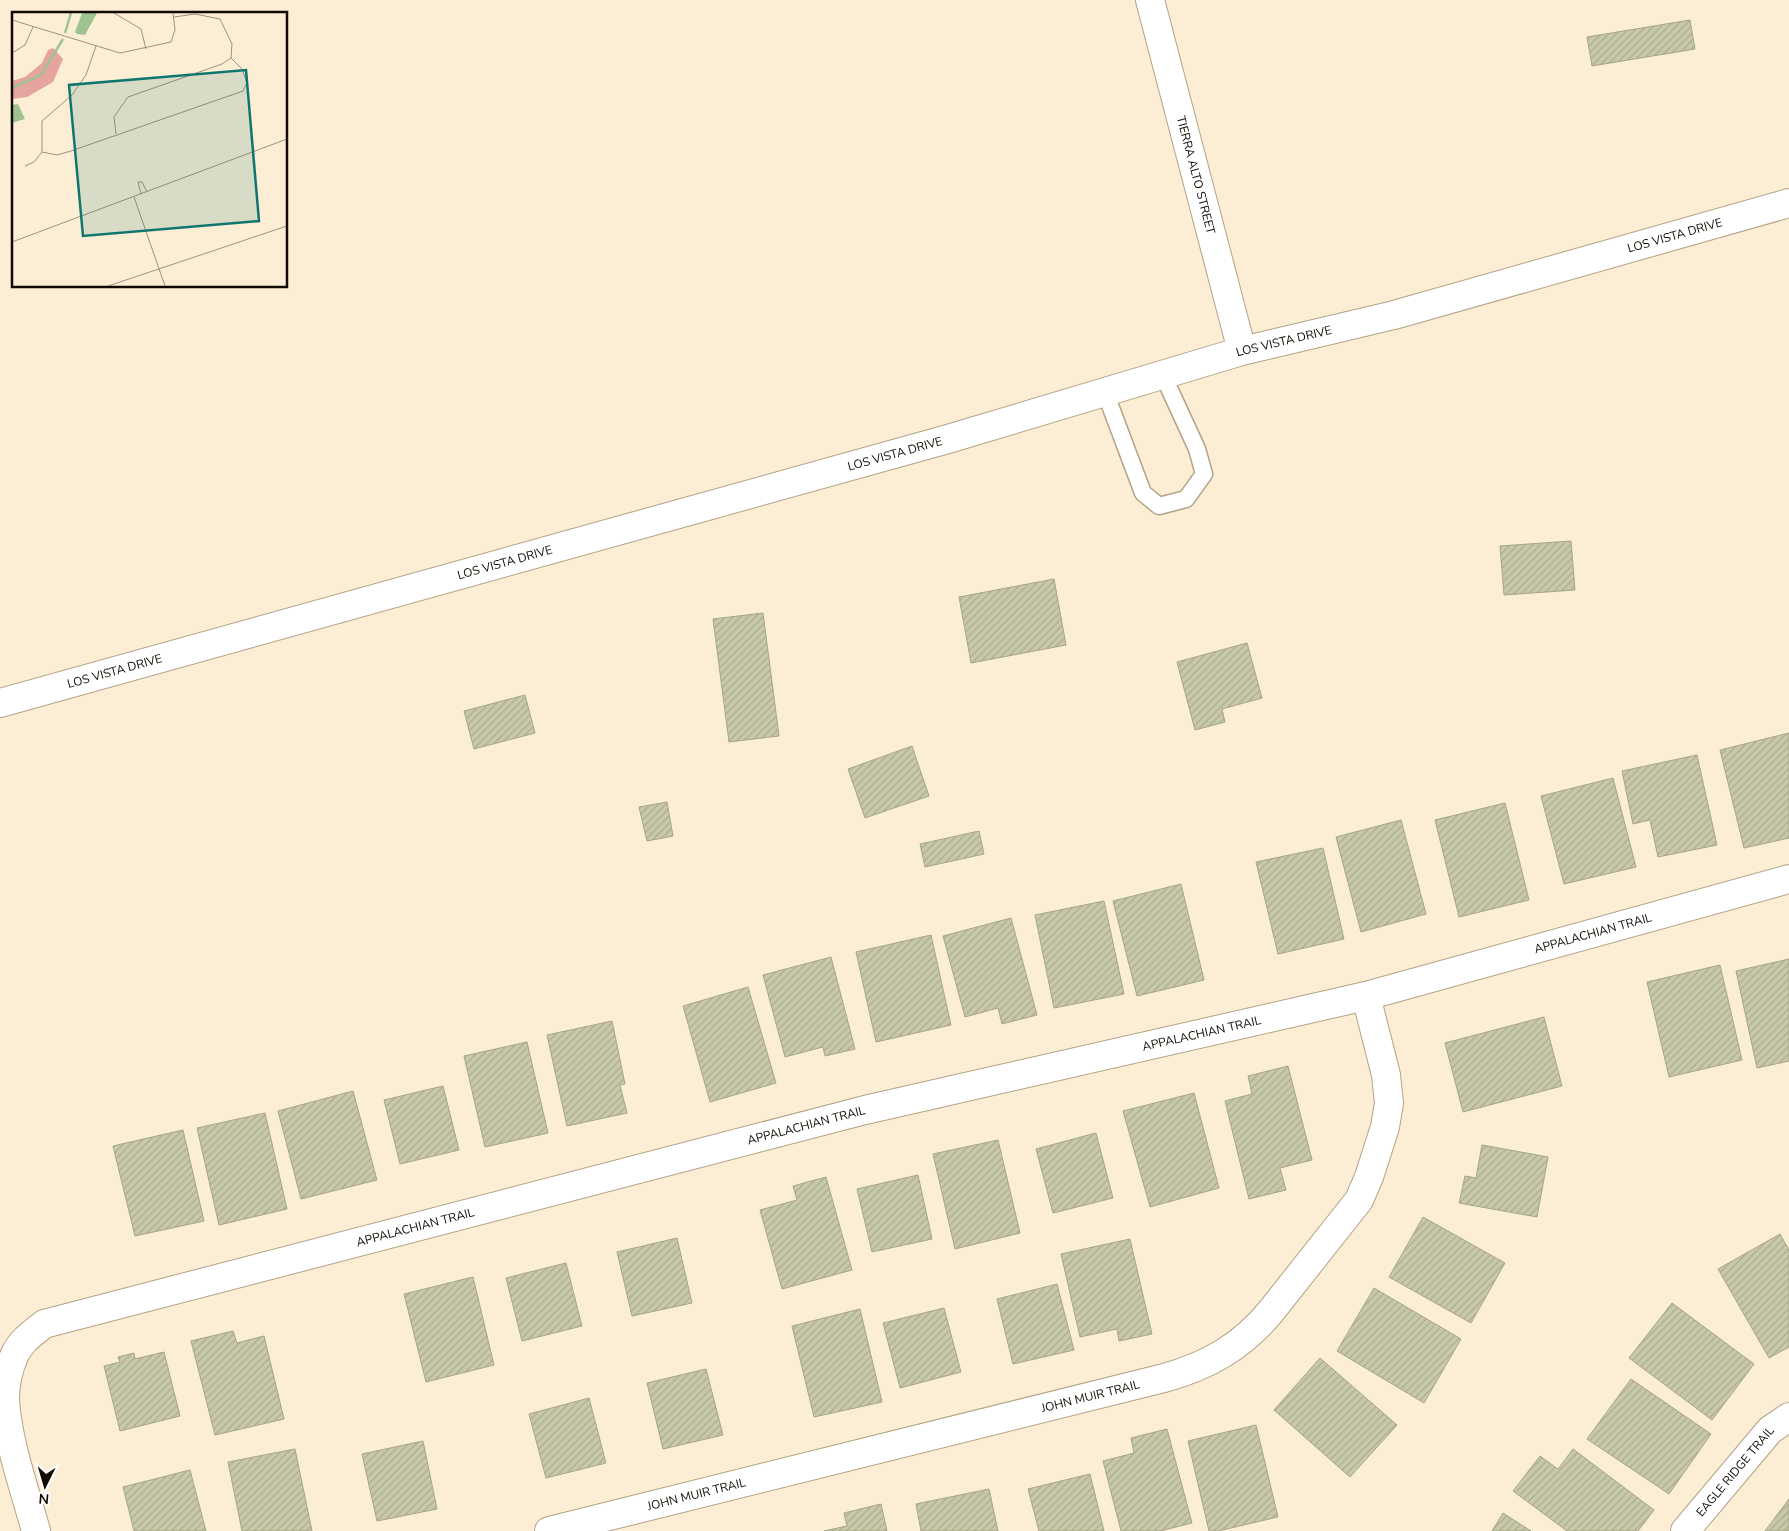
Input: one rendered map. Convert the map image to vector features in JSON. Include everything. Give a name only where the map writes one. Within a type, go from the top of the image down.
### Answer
[{"type":"street","name":"TIERRA ALTO STREET","points":[[1150,0],[1242,351]]},
{"type":"street","name":"LOS VISTA DRIVE","points":[[0,703],[948,439],[1242,351],[1394,315],[1789,203]]},
{"type":"street","name":"APPALACHIAN TRAIL","points":[[36,1531],[9,1430],[5,1397],[15,1354],[27,1337],[44,1324],[865,1110],[1366,996],[1789,880]]},
{"type":"street","name":"JOHN MUIR TRAIL","points":[[549,1531],[1164,1378],[1202,1365],[1229,1350],[1260,1326],[1359,1200],[1369,1177],[1385,1127],[1389,1103],[1386,1075],[1366,996]]},
{"type":"street","name":"EAGLE RIDGE TRAIL","points":[[1685,1531],[1770,1430],[1789,1417]]},
{"type":"lane","points":[[1105,392],[1143,493],[1159,506],[1186,500],[1204,474],[1197,448],[1163,375]]},
{"type":"building","points":[[1690,20],[1695,49],[1592,66],[1587,37]]},
{"type":"building","points":[[1571,541],[1575,590],[1504,595],[1500,546]]},
{"type":"building","points":[[1054,579],[1066,645],[971,663],[959,597]]},
{"type":"building","points":[[763,613],[779,736],[729,742],[713,619]]},
{"type":"building","points":[[1247,643],[1262,698],[1222,709],[1225,722],[1195,730],[1177,662]]},
{"type":"building","points":[[525,695],[535,733],[474,749],[464,711]]},
{"type":"building","points":[[1789,733],[1789,838],[1744,848],[1720,750]]},
{"type":"building","points":[[912,746],[929,796],[865,818],[848,769]]},
{"type":"building","points":[[1697,755],[1717,845],[1658,857],[1650,820],[1633,824],[1622,771]]},
{"type":"building","points":[[1613,778],[1636,867],[1564,884],[1541,796]]},
{"type":"building","points":[[667,802],[673,836],[647,841],[639,807]]},
{"type":"building","points":[[1505,803],[1529,900],[1459,917],[1435,820]]},
{"type":"building","points":[[1401,820],[1426,914],[1361,932],[1336,837]]},
{"type":"building","points":[[979,831],[984,854],[925,867],[920,844]]},
{"type":"building","points":[[1323,848],[1344,939],[1278,954],[1256,862]]},
{"type":"building","points":[[1181,884],[1204,980],[1137,996],[1113,901]]},
{"type":"building","points":[[1104,901],[1124,994],[1054,1008],[1035,915]]},
{"type":"building","points":[[1011,918],[1037,1015],[1002,1024],[998,1008],[965,1017],[943,936]]},
{"type":"building","points":[[931,935],[951,1025],[876,1042],[856,952]]},
{"type":"building","points":[[831,957],[855,1049],[825,1056],[823,1047],[785,1057],[763,975]]},
{"type":"building","points":[[1789,959],[1789,1061],[1757,1068],[1736,971]]},
{"type":"building","points":[[1720,965],[1742,1060],[1669,1077],[1647,982]]},
{"type":"building","points":[[748,987],[776,1083],[710,1102],[683,1006]]},
{"type":"building","points":[[1544,1017],[1562,1086],[1463,1112],[1445,1043]]},
{"type":"building","points":[[612,1021],[625,1084],[620,1085],[627,1113],[567,1126],[547,1035]]},
{"type":"building","points":[[527,1042],[548,1133],[485,1147],[464,1056]]},
{"type":"building","points":[[1288,1066],[1312,1160],[1280,1168],[1286,1190],[1249,1199],[1225,1101],[1252,1094],[1248,1076]]},
{"type":"building","points":[[443,1086],[459,1150],[400,1164],[384,1100]]},
{"type":"building","points":[[353,1091],[377,1180],[301,1199],[278,1111]]},
{"type":"building","points":[[1194,1093],[1219,1188],[1150,1207],[1123,1111]]},
{"type":"building","points":[[265,1113],[287,1209],[219,1225],[197,1128]]},
{"type":"building","points":[[183,1130],[204,1221],[135,1236],[113,1146]]},
{"type":"building","points":[[1096,1133],[1113,1198],[1053,1213],[1036,1149]]},
{"type":"building","points":[[998,1140],[1020,1233],[955,1249],[933,1154]]},
{"type":"building","points":[[1482,1145],[1548,1157],[1537,1217],[1459,1203],[1465,1176],[1476,1178]]},
{"type":"building","points":[[918,1175],[932,1239],[872,1252],[857,1189]]},
{"type":"building","points":[[826,1177],[852,1270],[782,1289],[760,1210],[797,1200],[793,1186]]},
{"type":"building","points":[[1423,1217],[1505,1263],[1471,1323],[1389,1277]]},
{"type":"building","points":[[1780,1234],[1789,1250],[1789,1347],[1769,1358],[1718,1269]]},
{"type":"building","points":[[677,1238],[692,1303],[632,1316],[617,1252]]},
{"type":"building","points":[[1130,1239],[1152,1334],[1119,1341],[1117,1329],[1080,1337],[1061,1254]]},
{"type":"building","points":[[566,1263],[582,1326],[522,1341],[506,1278]]},
{"type":"building","points":[[473,1277],[494,1365],[426,1382],[404,1294]]},
{"type":"building","points":[[1057,1284],[1074,1350],[1013,1364],[997,1299]]},
{"type":"building","points":[[1374,1288],[1461,1339],[1424,1403],[1337,1351]]},
{"type":"building","points":[[1672,1303],[1754,1364],[1712,1420],[1629,1358]]},
{"type":"building","points":[[944,1308],[961,1372],[900,1388],[883,1323]]},
{"type":"building","points":[[860,1309],[882,1402],[814,1417],[792,1326]]},
{"type":"building","points":[[233,1331],[237,1343],[264,1336],[284,1419],[215,1435],[191,1341]]},
{"type":"building","points":[[164,1352],[180,1416],[120,1431],[104,1366],[120,1362],[118,1357],[134,1353],[135,1359]]},
{"type":"building","points":[[1320,1358],[1397,1425],[1350,1477],[1274,1410]]},
{"type":"building","points":[[706,1369],[723,1435],[663,1449],[647,1383]]},
{"type":"building","points":[[1631,1379],[1711,1434],[1669,1494],[1587,1439]]},
{"type":"building","points":[[589,1398],[606,1463],[546,1478],[529,1414]]},
{"type":"building","points":[[1256,1425],[1278,1517],[1218,1531],[1209,1531],[1188,1441]]},
{"type":"building","points":[[1167,1429],[1192,1523],[1160,1531],[1121,1531],[1103,1461],[1134,1453],[1131,1438]]},
{"type":"building","points":[[423,1441],[437,1509],[377,1521],[362,1454]]},
{"type":"building","points":[[295,1449],[312,1531],[242,1531],[228,1462]]},
{"type":"building","points":[[1573,1449],[1654,1510],[1638,1531],[1567,1531],[1513,1491],[1540,1456],[1558,1469]]},
{"type":"building","points":[[190,1470],[206,1531],[134,1531],[123,1487]]},
{"type":"building","points":[[1090,1474],[1104,1531],[1039,1531],[1028,1489]]},
{"type":"building","points":[[989,1489],[998,1531],[921,1531],[916,1504]]},
{"type":"building","points":[[1789,1499],[1789,1531],[1765,1531]]},
{"type":"building","points":[[881,1504],[887,1531],[824,1531],[847,1526],[844,1513]]},
{"type":"building","points":[[1503,1513],[1531,1531],[1492,1531]]}]
